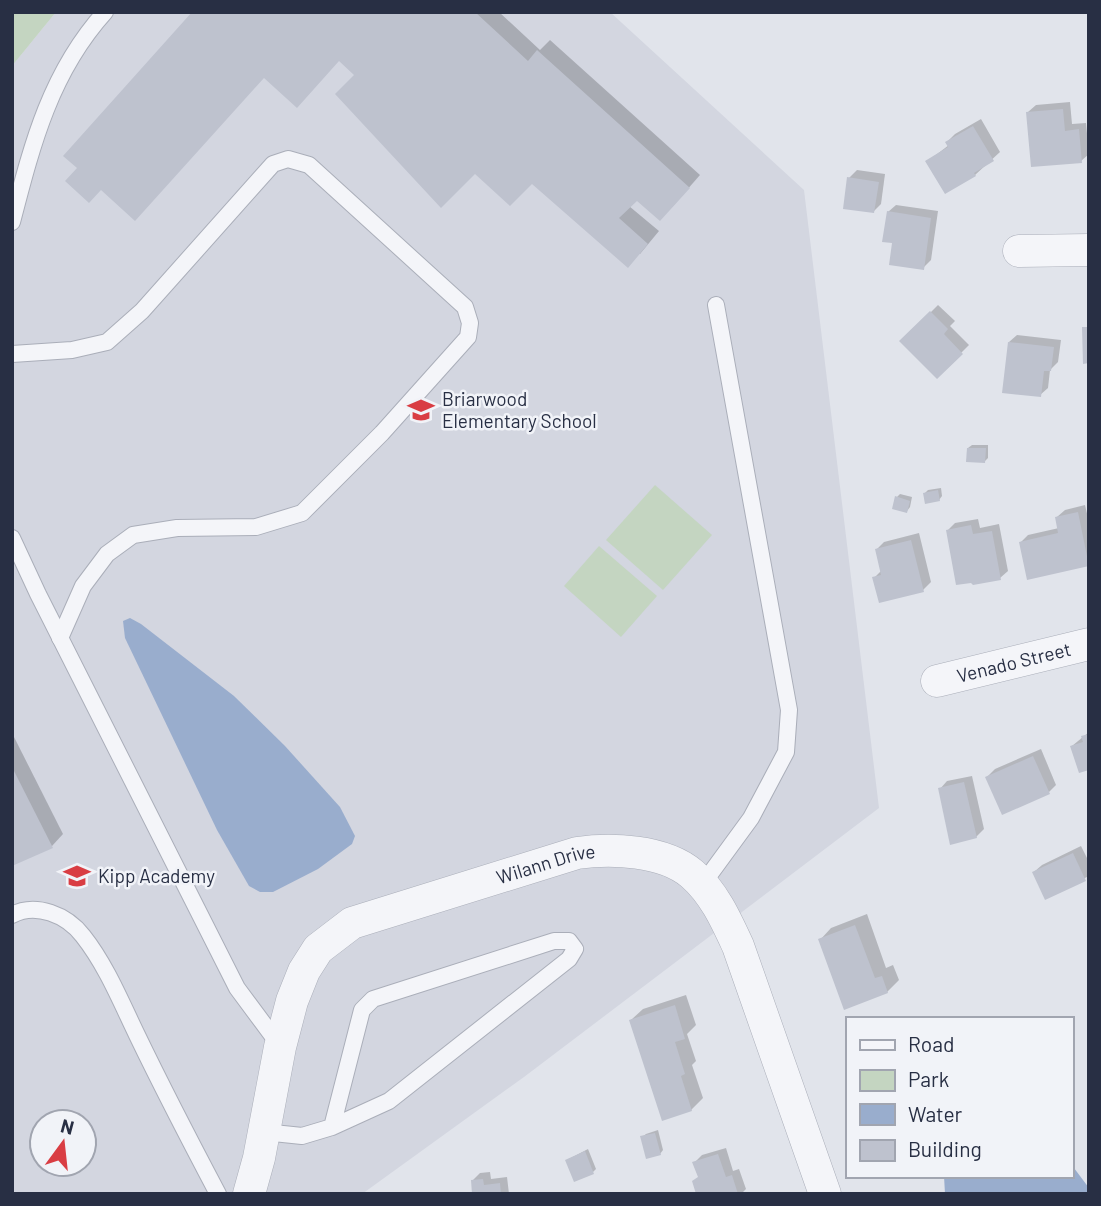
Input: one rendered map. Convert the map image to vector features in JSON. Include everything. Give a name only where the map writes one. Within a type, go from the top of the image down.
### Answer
[{"type":"street","points":[[1019,251],[1089,250]]},
{"type":"street","name":"Venado Street","points":[[937,681],[1089,643]]},
{"type":"street","name":"Wilann Drive","points":[[249,1194],[292,1001],[304,971],[317,949],[352,923],[577,853],[622,850],[662,859],[690,872],[724,915],[738,946],[825,1194]]},
{"type":"lane","points":[[12,222],[32,144],[54,88],[85,35],[105,12]]},
{"type":"lane","points":[[12,354],[72,350],[107,342],[142,311],[273,164],[288,159],[309,164],[466,307],[470,323],[468,337],[372,443],[302,513],[256,527],[177,528],[132,535],[107,554],[83,586],[60,638]]},
{"type":"lane","points":[[702,885],[751,818],[786,752],[789,709],[716,305]]},
{"type":"lane","points":[[12,538],[237,988],[280,1046]]},
{"type":"lane","points":[[12,915],[23,909],[52,912],[82,934],[108,977],[218,1194]]},
{"type":"lane","points":[[264,1132],[302,1136],[332,1127],[389,1101],[569,960],[575,949],[569,941],[554,941],[373,999],[362,1010],[332,1127]]},
{"type":"shaded area","name":"Briarwood Elementary School","points":[[56,12],[610,12],[804,190],[879,808],[524,1077],[362,1194],[12,1194],[12,66]]},
{"type":"green space","points":[[12,12],[56,12],[12,66]]},
{"type":"green space","points":[[655,485],[712,535],[663,590],[606,540]]},
{"type":"green space","points":[[599,546],[657,596],[621,637],[564,586]]},
{"type":"water","points":[[130,618],[234,696],[285,746],[340,807],[355,836],[352,844],[318,869],[273,892],[260,892],[249,886],[217,830],[125,638],[123,621]]},
{"type":"water","points":[[1073,1167],[1089,1188],[1089,1194],[945,1194],[944,1178],[1073,1178]]},
{"type":"building","points":[[192,12],[475,12],[528,61],[537,50],[690,188],[660,221],[637,201],[619,218],[648,244],[628,268],[532,184],[510,206],[475,174],[441,208],[335,94],[354,75],[339,61],[297,108],[264,78],[135,221],[101,190],[89,203],[65,181],[77,168],[63,156]]},
{"type":"building","points":[[1063,109],[1065,131],[1079,129],[1082,163],[1031,167],[1026,112]]},
{"type":"building","points":[[973,126],[994,161],[974,173],[976,176],[945,194],[925,161],[948,147],[945,142]]},
{"type":"building","points":[[847,177],[879,182],[874,213],[843,209]]},
{"type":"building","points":[[887,211],[931,218],[924,270],[889,265],[892,243],[882,242]]},
{"type":"building","points":[[930,311],[948,329],[944,334],[963,354],[937,379],[899,341]]},
{"type":"building","points":[[1082,327],[1089,327],[1089,363],[1083,364]]},
{"type":"building","points":[[1008,342],[1054,347],[1051,371],[1044,371],[1041,397],[1002,393]]},
{"type":"building","points":[[967,448],[986,448],[985,463],[966,462]]},
{"type":"building","points":[[938,490],[940,501],[925,504],[923,493]]},
{"type":"building","points":[[895,496],[910,501],[907,513],[892,509]]},
{"type":"building","points":[[1078,512],[1089,566],[1027,580],[1019,542],[1058,533],[1055,517]]},
{"type":"building","points":[[971,525],[973,534],[992,531],[1001,580],[956,585],[946,530]]},
{"type":"building","points":[[911,540],[924,592],[879,603],[872,577],[881,575],[875,549]]},
{"type":"building","points":[[1089,734],[1089,770],[1079,773],[1070,746],[1083,742],[1081,736]]},
{"type":"building","points":[[1033,756],[1050,794],[1002,815],[985,777]]},
{"type":"building","points":[[12,767],[53,848],[12,866]]},
{"type":"building","points":[[964,782],[977,838],[950,845],[938,788]]},
{"type":"building","points":[[1073,853],[1086,881],[1045,900],[1032,872]]},
{"type":"building","points":[[855,925],[875,978],[882,976],[888,993],[844,1010],[818,939]]},
{"type":"building","points":[[675,1005],[685,1039],[675,1042],[685,1074],[681,1076],[692,1111],[662,1121],[629,1020]]},
{"type":"building","points":[[655,1133],[661,1155],[646,1159],[640,1136]]},
{"type":"building","points":[[585,1151],[594,1174],[574,1182],[565,1160]]},
{"type":"building","points":[[718,1154],[726,1177],[732,1175],[738,1194],[696,1194],[692,1181],[698,1177],[692,1162]]},
{"type":"building","points":[[483,1179],[484,1185],[500,1183],[501,1194],[472,1194],[471,1180]]},
{"type":"place","name":"Briarwood Elementary School","points":[[421,410]]},
{"type":"place","name":"Kipp Academy","points":[[77,876]]}]
